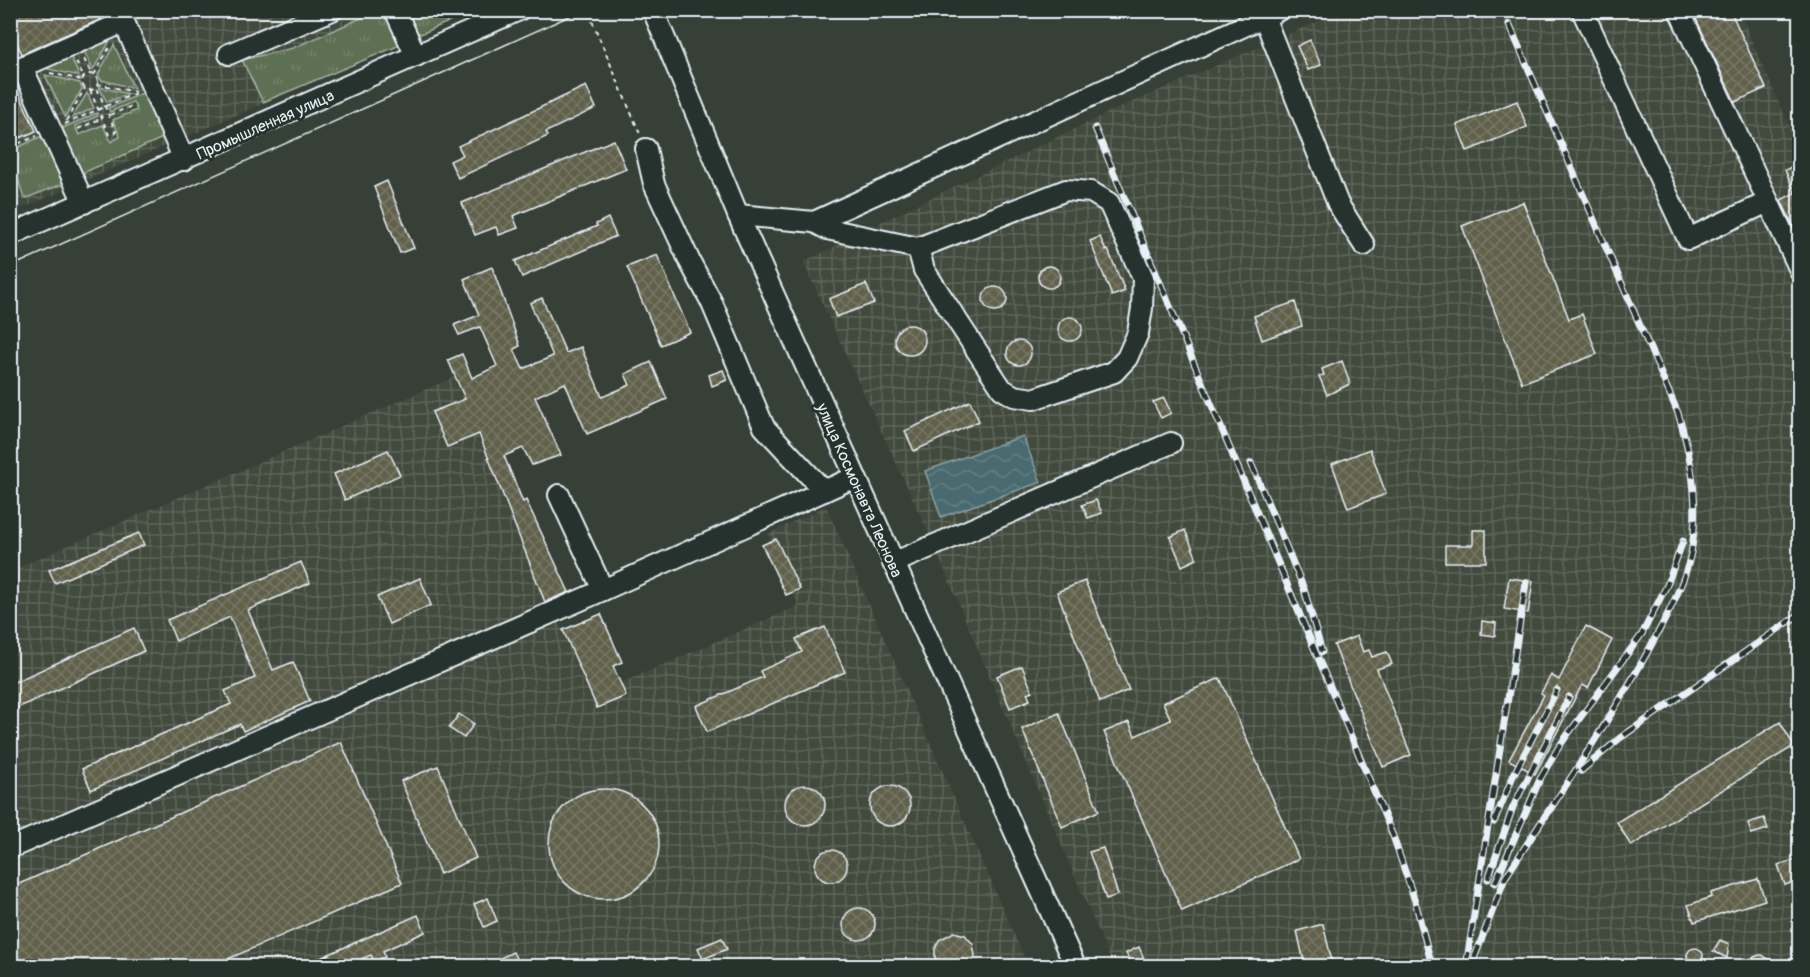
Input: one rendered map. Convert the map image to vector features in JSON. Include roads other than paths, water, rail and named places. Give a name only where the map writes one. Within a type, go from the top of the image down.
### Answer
[{"type":"street","points":[[229,54],[332,10]]},
{"type":"street","points":[[395,10],[416,56]]},
{"type":"street","name":"Промышленная улица","points":[[12,231],[184,160],[519,10]]},
{"type":"street","name":"улица Космонавта Леонова","points":[[653,10],[738,215],[892,563],[1075,966]]},
{"type":"street","points":[[1582,10],[1688,239],[1768,202]]},
{"type":"street","points":[[1679,10],[1800,270]]},
{"type":"street","points":[[814,222],[1271,14],[1338,204],[1364,245]]},
{"type":"street","points":[[84,203],[22,66],[124,22],[184,160]]},
{"type":"street","points":[[646,149],[654,184],[711,302],[764,427],[824,491]]},
{"type":"street","points":[[738,215],[814,222],[827,229],[918,248],[1066,190],[1091,192],[1109,203],[1143,278],[1139,325],[1127,358],[1114,372],[1033,399],[1014,396],[1002,389],[924,270],[918,248]]},
{"type":"street","points":[[892,563],[1171,443]]},
{"type":"street","points":[[10,848],[603,590],[855,477]]},
{"type":"street","points":[[559,495],[603,590]]},
{"type":"water","points":[[1023,436],[1041,482],[941,517],[925,471]]},
{"type":"tram line","points":[[10,267],[583,10]]},
{"type":"railway","points":[[1509,24],[1678,413],[1691,465],[1695,500],[1691,553],[1672,605],[1623,694],[1546,816]]},
{"type":"railway","points":[[1095,128],[1393,836],[1415,901],[1432,966]]},
{"type":"railway","points":[[1251,463],[1304,589],[1322,652]]},
{"type":"railway","points":[[1495,883],[1540,779],[1560,745],[1642,634],[1667,585],[1683,541]]},
{"type":"railway","points":[[1466,966],[1526,583]]},
{"type":"railway","points":[[1581,771],[1620,738],[1800,614]]},
{"type":"railway","points":[[1494,822],[1514,774],[1557,690]]},
{"type":"railway","points":[[1488,879],[1513,807],[1569,697]]},
{"type":"railway","points":[[1474,959],[1505,878],[1549,810]]}]
